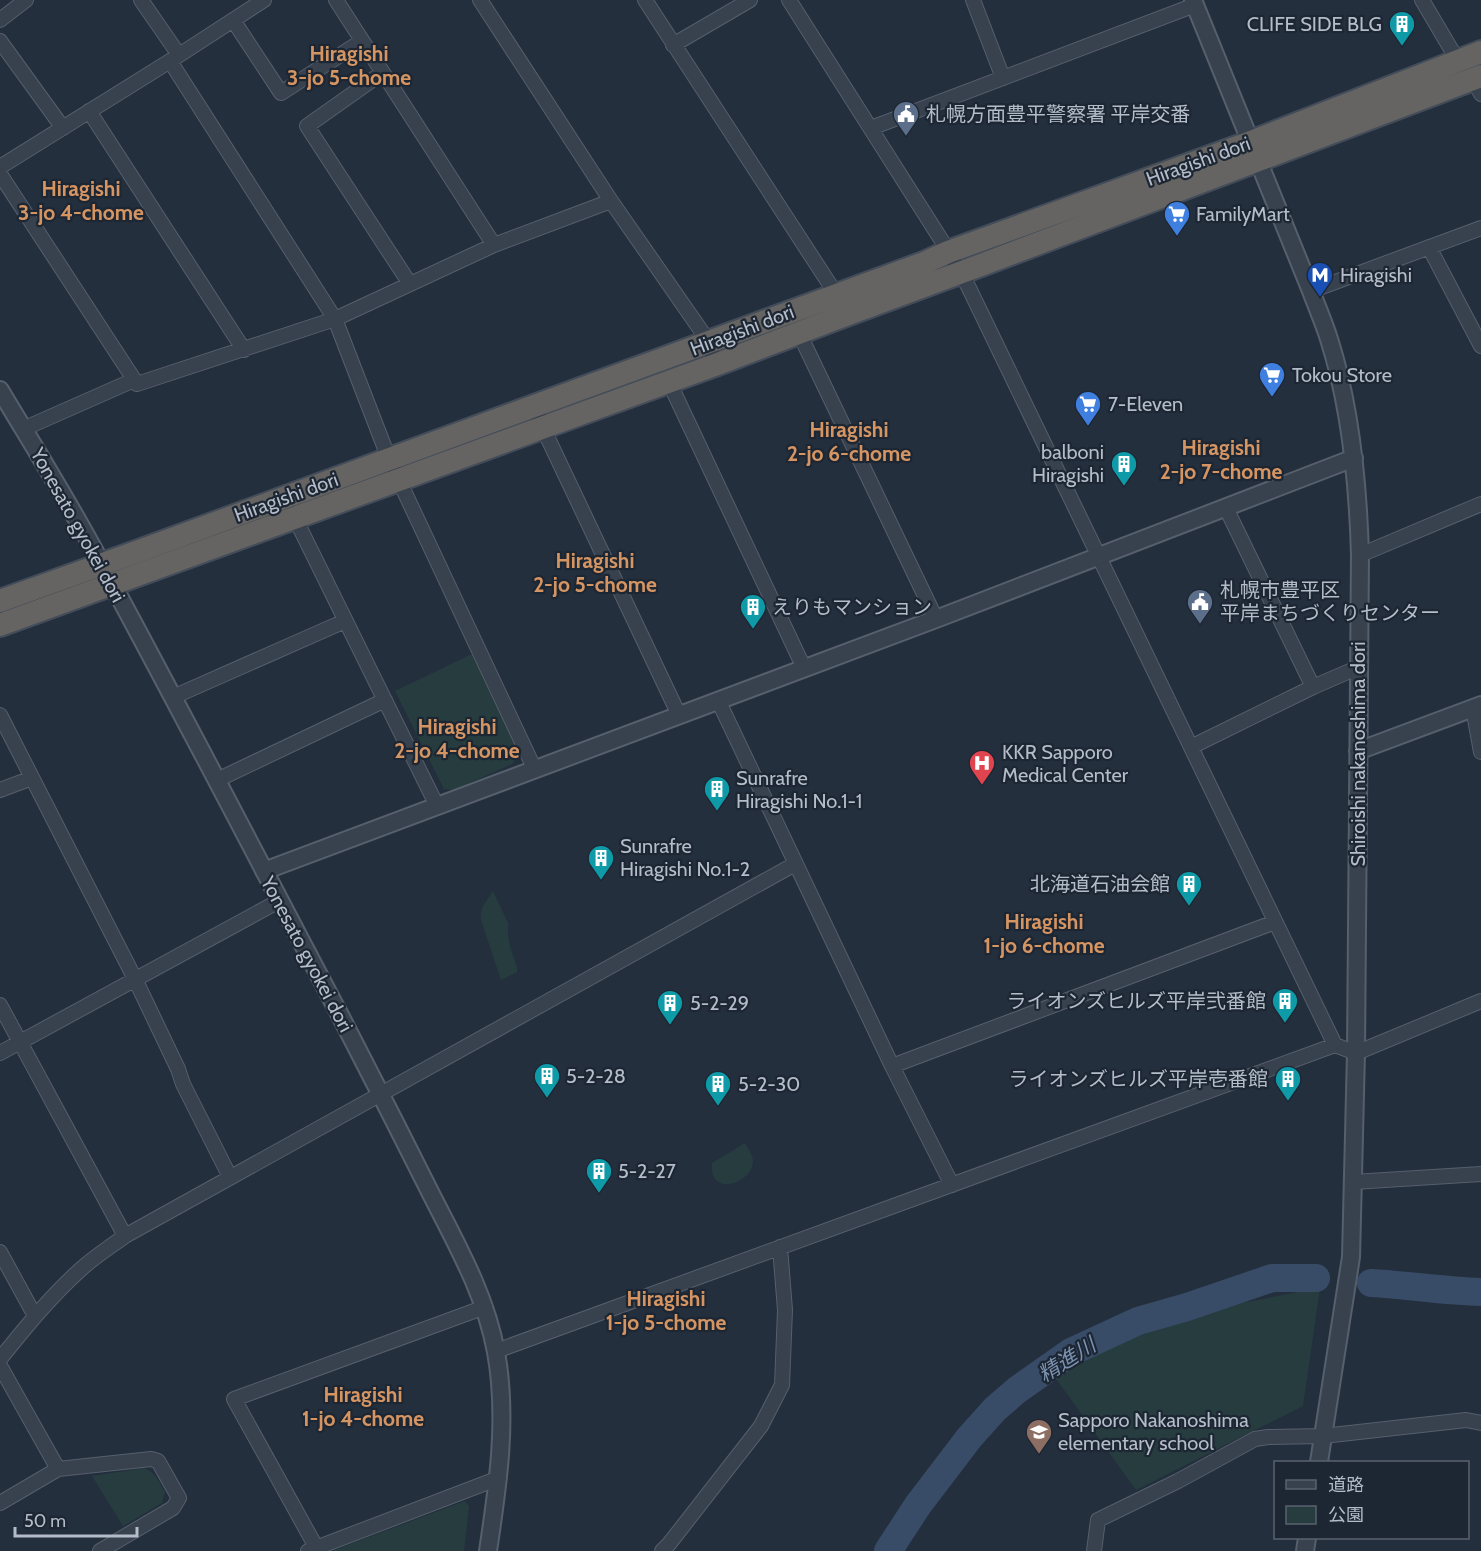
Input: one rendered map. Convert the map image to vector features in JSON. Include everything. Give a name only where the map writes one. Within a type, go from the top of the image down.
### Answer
[{"type":"highway","name":"Hiragishi dori","points":[[0,601],[709,342],[961,272],[1254,151],[1481,52]]},
{"type":"highway","name":"Hiragishi dori","points":[[0,625],[799,333],[840,305],[948,252],[1254,151],[1478,83]]},
{"type":"street","points":[[0,20],[26,0]]},
{"type":"street","points":[[141,0],[335,319],[398,481],[535,770]]},
{"type":"street","points":[[0,167],[264,0]]},
{"type":"street","points":[[336,0],[494,245]]},
{"type":"street","points":[[480,0],[611,201],[709,342],[715,365]]},
{"type":"street","points":[[645,0],[840,305]]},
{"type":"street","points":[[673,45],[750,0]]},
{"type":"street","points":[[789,0],[961,272],[1335,1045]]},
{"type":"street","points":[[974,0],[1003,78]]},
{"type":"street","points":[[1422,0],[1458,61],[1478,83]]},
{"type":"street","points":[[871,128],[1194,3]]},
{"type":"street","name":"Shiroishi nakanoshima dori","points":[[1194,3],[1329,340],[1343,396],[1354,458],[1359,516],[1356,1053],[1351,1257],[1319,1461]]},
{"type":"street","points":[[233,20],[281,93],[362,41]]},
{"type":"street","points":[[0,41],[63,128]]},
{"type":"street","points":[[382,73],[307,126],[410,284]]},
{"type":"street","points":[[89,111],[244,350]]},
{"type":"street","points":[[0,174],[137,384],[335,319],[494,245],[611,201]]},
{"type":"street","points":[[1311,291],[1481,228]]},
{"type":"street","points":[[1429,247],[1481,346]]},
{"type":"street","points":[[799,333],[936,619]]},
{"type":"street","points":[[23,429],[134,380]]},
{"type":"street","points":[[669,382],[804,668]]},
{"type":"street","name":"Yonesato gyokei dori","points":[[0,390],[5,411],[23,429],[102,564],[381,1095],[470,1271],[484,1306],[496,1351],[501,1408],[499,1478],[488,1551]]},
{"type":"street","points":[[535,406],[543,428],[679,715]]},
{"type":"street","points":[[264,871],[936,619],[1354,458]]},
{"type":"street","points":[[286,497],[437,806]]},
{"type":"street","points":[[1360,555],[1481,504]]},
{"type":"street","points":[[1226,508],[1313,687]]},
{"type":"street","points":[[172,697],[345,621]]},
{"type":"street","points":[[1191,747],[1359,667]]},
{"type":"street","points":[[217,780],[385,700]]},
{"type":"street","points":[[718,700],[892,1066],[952,1185]]},
{"type":"street","points":[[1358,751],[1477,706],[1481,752]]},
{"type":"street","points":[[0,715],[135,979],[183,1084],[230,1178]]},
{"type":"street","points":[[0,790],[32,778]]},
{"type":"street","points":[[0,1359],[61,1288],[82,1268],[125,1236],[795,864]]},
{"type":"street","points":[[0,1053],[279,901]]},
{"type":"street","points":[[892,1066],[1275,922]]},
{"type":"street","points":[[496,1351],[1335,1045],[1356,1053],[1481,1001]]},
{"type":"street","points":[[0,1005],[125,1236]]},
{"type":"street","points":[[1353,1182],[1481,1174]]},
{"type":"street","points":[[662,1551],[761,1426],[782,1385],[785,1310],[780,1247]]},
{"type":"street","points":[[0,1252],[35,1316]]},
{"type":"street","points":[[484,1306],[234,1398],[312,1549],[499,1478]]},
{"type":"street","points":[[0,1366],[58,1469]]},
{"type":"street","points":[[1094,1551],[1098,1520],[1178,1481],[1255,1439],[1323,1436],[1466,1420],[1481,1423]]},
{"type":"street","points":[[0,1503],[58,1469],[152,1459],[159,1461],[179,1498],[173,1508],[100,1551]]},
{"type":"green space","points":[[472,654],[520,754],[512,764],[454,790],[444,789],[395,691]]},
{"type":"green space","points":[[493,891],[508,923],[510,947],[517,967],[517,972],[501,980],[481,920],[482,908]]},
{"type":"green space","points":[[745,1143],[753,1161],[751,1169],[739,1181],[723,1184],[713,1174],[712,1163]]},
{"type":"green space","points":[[1320,1288],[1303,1406],[1136,1490],[1054,1376],[1126,1333],[1189,1313]]},
{"type":"green space","points":[[144,1468],[154,1475],[165,1492],[162,1503],[123,1526],[92,1476]]},
{"type":"green space","points":[[465,1501],[469,1506],[464,1551],[332,1551]]},
{"type":"waterway","name":"精進川","points":[[888,1551],[918,1505],[969,1438],[995,1409],[1017,1390],[1071,1352],[1138,1321],[1272,1278],[1316,1278]]},
{"type":"waterway","name":"精進川","points":[[1371,1283],[1481,1292]]},
{"type":"place","name":"CLIFE SIDE BLG","points":[[1402,47]]},
{"type":"place","name":"札幌方面豊平警察署 平岸交番","points":[[906,137]]},
{"type":"place","name":"FamilyMart","points":[[1177,237]]},
{"type":"place","name":"Hiragishi","points":[[1320,298]]},
{"type":"place","name":"Tokou Store","points":[[1272,398]]},
{"type":"place","name":"7-Eleven","points":[[1088,427]]},
{"type":"place","name":"balboni Hiragishi","points":[[1124,487]]},
{"type":"place","name":"札幌市豊平区 平岸まちづくりセンター","points":[[1200,625]]},
{"type":"place","name":"えりもマンション","points":[[753,630]]},
{"type":"place","name":"KKR Sapporo Medical Center","points":[[982,786]]},
{"type":"place","name":"Sunrafre Hiragishi No.1-1","points":[[717,812]]},
{"type":"place","name":"Sunrafre Hiragishi No.1-2","points":[[601,881]]},
{"type":"place","name":"北海道石油会館","points":[[1189,907]]},
{"type":"place","name":"ライオンズヒルズ平岸弐番館","points":[[1285,1024]]},
{"type":"place","name":"5-2-29","points":[[670,1026]]},
{"type":"place","name":"5-2-28","points":[[547,1099]]},
{"type":"place","name":"ライオンズヒルズ平岸壱番館","points":[[1288,1102]]},
{"type":"place","name":"5-2-30","points":[[718,1107]]},
{"type":"place","name":"5-2-27","points":[[599,1194]]},
{"type":"place","name":"Sapporo Nakanoshima elementary school","points":[[1039,1455]]},
{"type":"district","name":"Hiragishi 3-jo 5-chome","points":[[349,66]]},
{"type":"district","name":"Hiragishi 3-jo 4-chome","points":[[81,201]]},
{"type":"district","name":"Hiragishi 2-jo 6-chome","points":[[849,442]]},
{"type":"district","name":"Hiragishi 2-jo 7-chome","points":[[1221,460]]},
{"type":"district","name":"Hiragishi 2-jo 5-chome","points":[[595,573]]},
{"type":"district","name":"Hiragishi 2-jo 4-chome","points":[[457,739]]},
{"type":"district","name":"Hiragishi 1-jo 6-chome","points":[[1044,934]]},
{"type":"district","name":"Hiragishi 1-jo 5-chome","points":[[666,1311]]},
{"type":"district","name":"Hiragishi 1-jo 4-chome","points":[[363,1407]]}]
